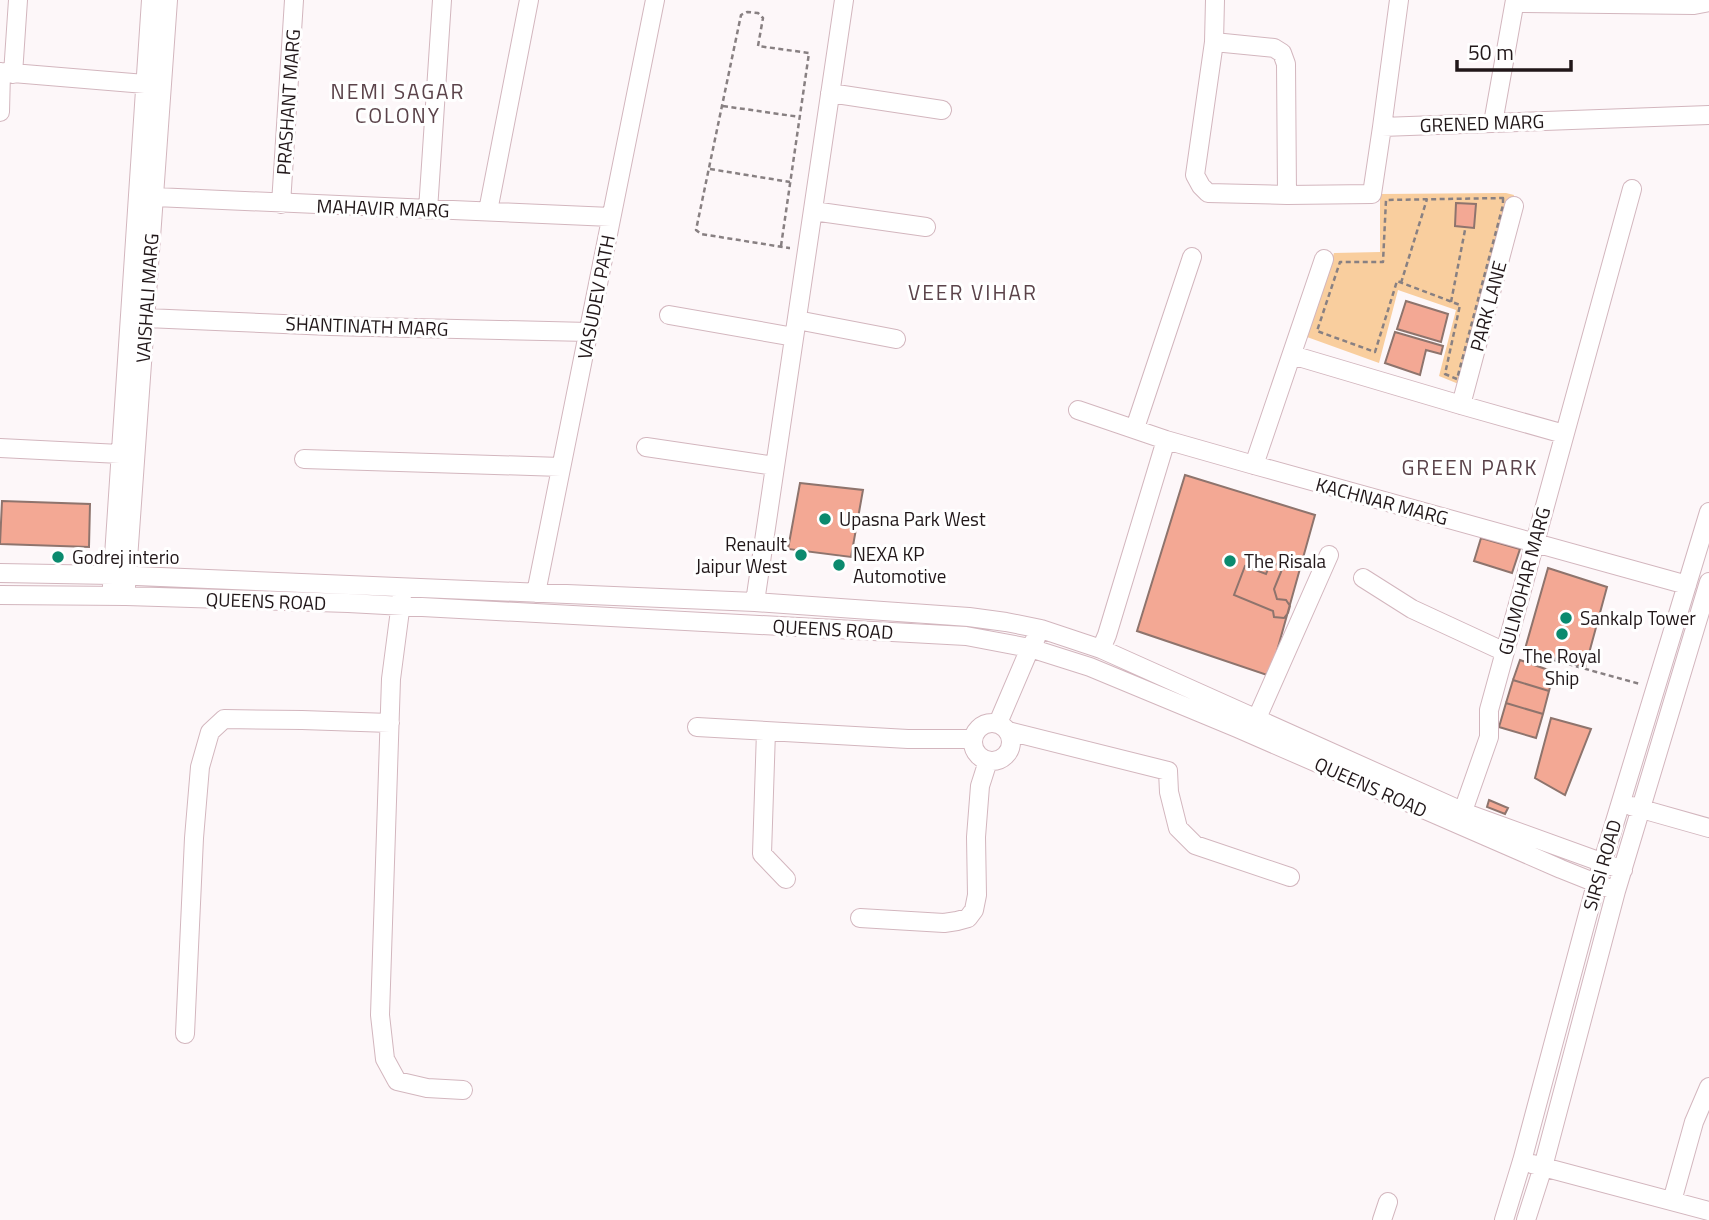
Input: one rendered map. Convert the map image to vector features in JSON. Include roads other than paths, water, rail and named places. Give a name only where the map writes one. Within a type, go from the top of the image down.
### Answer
[{"type":"street","points":[[0,112],[18,0]]},
{"type":"street","name":"VAISHALI MARG","points":[[120,576],[146,318],[155,198],[150,0]]},
{"type":"street","name":"VAISHALI MARG","points":[[119,596],[120,454],[153,84],[168,0]]},
{"type":"street","name":"PRASHANT MARG","points":[[281,204],[295,0]]},
{"type":"street","points":[[428,210],[442,0]]},
{"type":"street","points":[[488,211],[529,0]]},
{"type":"street","name":"VASUDEV PATH","points":[[536,593],[655,0]]},
{"type":"street","points":[[755,602],[844,0]]},
{"type":"street","points":[[1215,0],[1214,42],[1195,175],[1208,193],[1287,195],[1372,194],[1399,0]]},
{"type":"street","points":[[1493,123],[1515,1],[1693,5],[1709,2]]},
{"type":"street","points":[[1214,42],[1274,48],[1282,53],[1286,64],[1287,195]]},
{"type":"street","points":[[5,72],[153,84]]},
{"type":"street","points":[[830,93],[942,110]]},
{"type":"street","name":"GRENED MARG","points":[[1382,127],[1709,115]]},
{"type":"street","name":"GULMOHAR MARG","points":[[1463,811],[1489,737],[1489,710],[1632,189]]},
{"type":"street","name":"MAHAVIR MARG","points":[[155,198],[611,217]]},
{"type":"street","name":"PARK LANE","points":[[1461,405],[1514,206]]},
{"type":"street","points":[[813,212],[926,227]]},
{"type":"street","points":[[1135,428],[1192,257]]},
{"type":"street","points":[[1254,465],[1324,259]]},
{"type":"street","points":[[669,315],[896,339]]},
{"type":"street","name":"SHANTINATH MARG","points":[[146,318],[330,326],[589,332]]},
{"type":"street","points":[[1292,355],[1564,434]]},
{"type":"street","name":"KACHNAR MARG","points":[[1078,410],[1166,440],[1687,585]]},
{"type":"street","points":[[1101,649],[1166,440]]},
{"type":"street","points":[[646,447],[775,466]]},
{"type":"street","points":[[0,448],[120,454]]},
{"type":"street","points":[[304,459],[561,467]]},
{"type":"street","name":"SIRSI ROAD","points":[[1504,1220],[1602,862],[1687,585],[1701,568],[1709,512]]},
{"type":"street","points":[[1256,718],[1329,555]]},
{"type":"street","name":"QUEENS ROAD","points":[[0,573],[120,576],[966,636],[1030,648],[1090,667],[1616,891]]},
{"type":"street","points":[[1363,578],[1412,609],[1505,652]]},
{"type":"street","name":"SIRSI ROAD","points":[[1526,1220],[1543,1167],[1616,891],[1709,582]]},
{"type":"street","name":"QUEENS ROAD","points":[[0,595],[402,597],[536,593],[755,602],[1006,622],[1041,629],[1101,649],[1463,811],[1623,870]]},
{"type":"street","points":[[402,597],[391,679],[380,1015],[385,1059],[397,1082],[427,1088],[463,1090]]},
{"type":"street","points":[[1041,629],[1030,648],[1003,727],[1012,743],[1001,759],[988,761],[978,755],[973,739],[979,727],[985,724],[1003,727],[1168,771],[1169,792],[1178,828],[1195,845],[1290,877]]},
{"type":"street","points":[[185,1034],[194,838],[200,767],[210,732],[223,719],[390,723]]},
{"type":"street","points":[[697,727],[908,739],[973,739]]},
{"type":"street","points":[[766,731],[762,854],[786,879]]},
{"type":"street","points":[[860,918],[944,923],[968,918],[974,910],[977,895],[976,837],[980,786],[988,761]]},
{"type":"street","points":[[1620,803],[1709,828]]},
{"type":"street","points":[[1672,1201],[1694,1122],[1709,1087]]},
{"type":"street","points":[[1521,1161],[1709,1211]]},
{"type":"street","points":[[1382,1220],[1388,1202]]},
{"type":"place","name":"Upasna Park West","points":[[825,519]]},
{"type":"place","name":"Renault Jaipur West","points":[[801,555]]},
{"type":"place","name":"Godrej interio","points":[[58,557]]},
{"type":"place","name":"The Risala","points":[[1230,561]]},
{"type":"place","name":"NEXA KP Automotive","points":[[839,565]]},
{"type":"place","name":"Sankalp Tower","points":[[1566,618]]},
{"type":"place","name":"The Royal Ship","points":[[1562,634]]},
{"type":"district","name":"NEMI SAGAR COLONY","points":[[398,104]]},
{"type":"district","name":"VEER VIHAR","points":[[973,293]]},
{"type":"district","name":"GREEN PARK","points":[[1470,468]]}]
